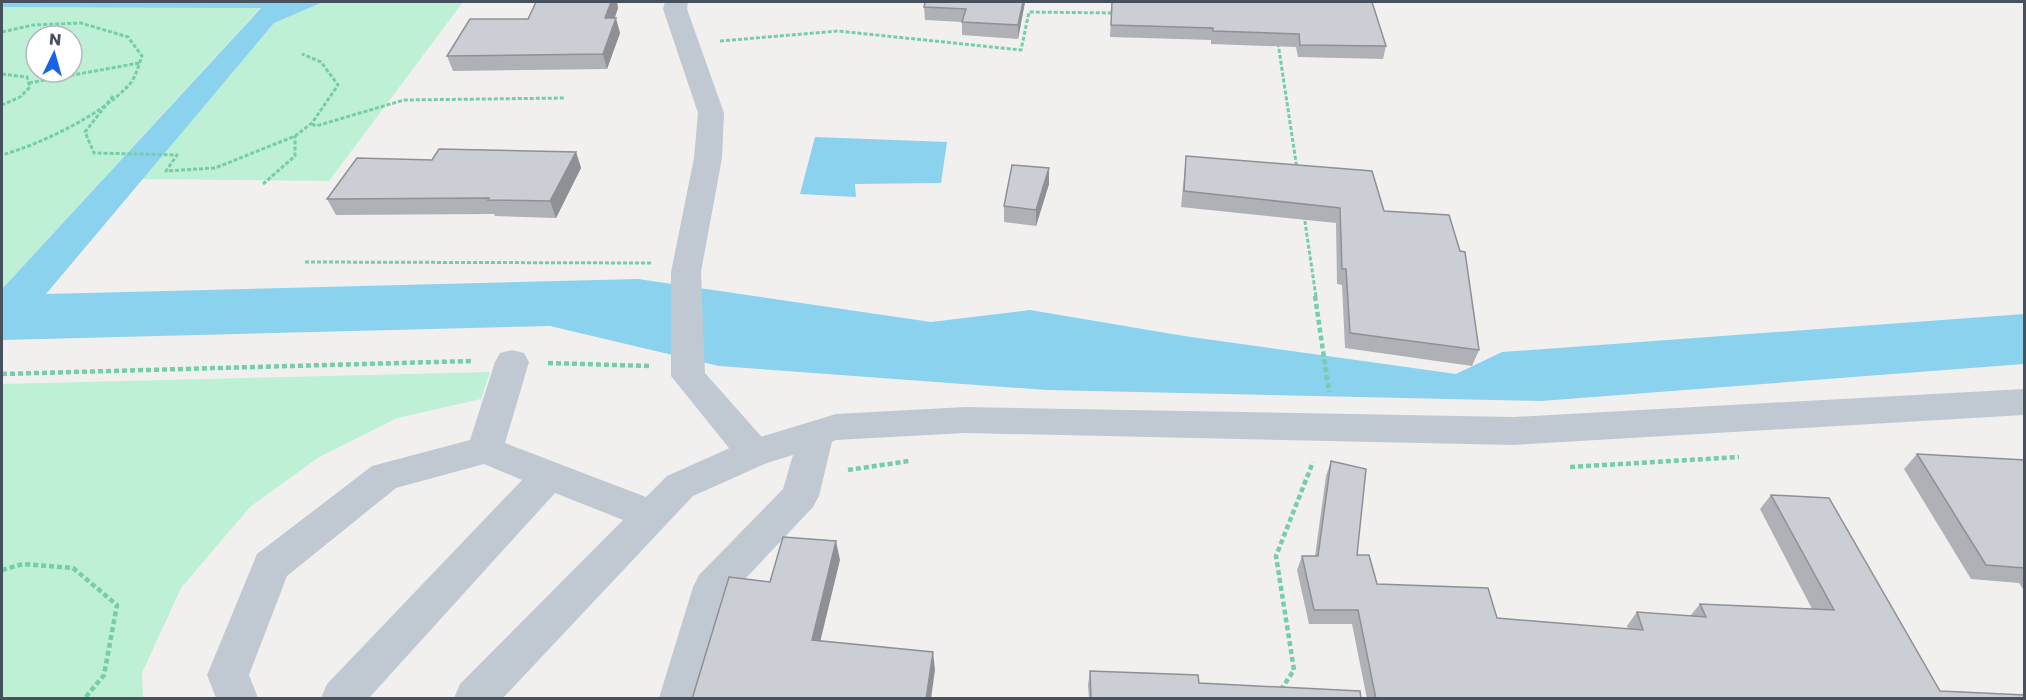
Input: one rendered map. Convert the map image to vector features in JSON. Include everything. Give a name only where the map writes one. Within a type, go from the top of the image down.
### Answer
[{"type":"street","points":[[676,2],[675,9],[711,113],[708,158],[687,267],[688,376],[754,453]]},
{"type":"street","points":[[485,450],[512,362]]},
{"type":"street","points":[[475,699],[680,486],[754,453],[836,427],[965,420],[1513,431],[2025,402]]},
{"type":"street","points":[[680,699],[713,587],[800,496],[816,434]]},
{"type":"street","points":[[237,699],[228,675],[271,566],[385,476],[485,450],[652,515]]},
{"type":"street","points":[[342,699],[549,475]]},
{"type":"path","points":[[687,44],[838,31],[1021,50],[1029,12],[1122,13]]},
{"type":"path","points":[[2,32],[33,25],[81,24],[128,37],[142,56],[130,84],[73,124],[17,151],[2,155]]},
{"type":"path","points":[[1276,33],[1298,177]]},
{"type":"path","points":[[113,96],[86,132],[94,153],[177,155],[166,171],[215,168],[295,136],[312,123],[338,85],[321,62],[302,54]]},
{"type":"path","points":[[84,73],[139,63]]},
{"type":"path","points":[[2,74],[24,77]]},
{"type":"path","points":[[2,105],[20,97],[30,87],[29,84]]},
{"type":"path","points":[[312,123],[316,126],[404,100],[565,98]]},
{"type":"path","points":[[263,184],[295,156],[295,136]]},
{"type":"path","points":[[1303,212],[1334,426]]},
{"type":"path","points":[[305,262],[687,267]]},
{"type":"path","points":[[2,374],[466,361],[688,361]]},
{"type":"path","points":[[1284,699],[1282,688],[1294,670],[1276,556],[1314,461]]},
{"type":"path","points":[[2,570],[22,564],[73,568],[117,605],[104,675],[85,699]]},
{"type":"green space","points":[[323,2],[463,2],[329,181],[142,179],[274,23]]},
{"type":"green space","points":[[2,7],[261,7],[2,289]]},
{"type":"green space","points":[[490,372],[481,399],[397,418],[319,457],[250,507],[181,588],[142,673],[143,698],[2,698],[2,384]]},
{"type":"water","points":[[2,2],[323,2],[274,23],[46,294],[638,279],[931,322],[1030,310],[1184,336],[1456,374],[1502,352],[2024,314],[2024,364],[1541,401],[1047,390],[719,366],[550,326],[2,340],[2,289],[261,8],[2,7]]},
{"type":"water","points":[[815,137],[947,142],[941,183],[855,184],[856,197],[800,194]]},
{"type":"building","points":[[536,2],[611,2],[605,18],[616,18],[603,54],[447,56],[470,19],[528,19]]},
{"type":"building","points":[[925,2],[1023,2],[1018,25],[962,22],[966,9],[924,7]]},
{"type":"building","points":[[1112,2],[1372,2],[1386,46],[1300,45],[1299,34],[1213,31],[1213,28],[1111,25]]},
{"type":"building","points":[[439,149],[576,152],[550,201],[488,200],[489,198],[327,199],[357,158],[432,160]]},
{"type":"building","points":[[1186,156],[1372,171],[1384,211],[1449,215],[1460,251],[1465,252],[1479,350],[1350,333],[1346,269],[1342,269],[1340,208],[1184,191]]},
{"type":"building","points":[[1012,165],[1049,168],[1036,210],[1004,206]]},
{"type":"building","points":[[1917,454],[2025,460],[2025,568],[1986,565]]},
{"type":"building","points":[[1331,461],[1366,469],[1357,555],[1369,555],[1377,584],[1488,588],[1497,618],[1643,630],[1637,612],[1706,617],[1700,604],[1834,610],[1771,495],[1829,498],[1940,691],[2025,695],[2025,699],[1376,699],[1358,610],[1314,610],[1302,556],[1318,556]]},
{"type":"building","points":[[783,537],[836,541],[812,640],[933,652],[926,699],[692,699],[729,577],[770,582]]},
{"type":"building","points":[[1090,671],[1198,675],[1199,683],[1360,691],[1361,699],[1091,699]]}]
